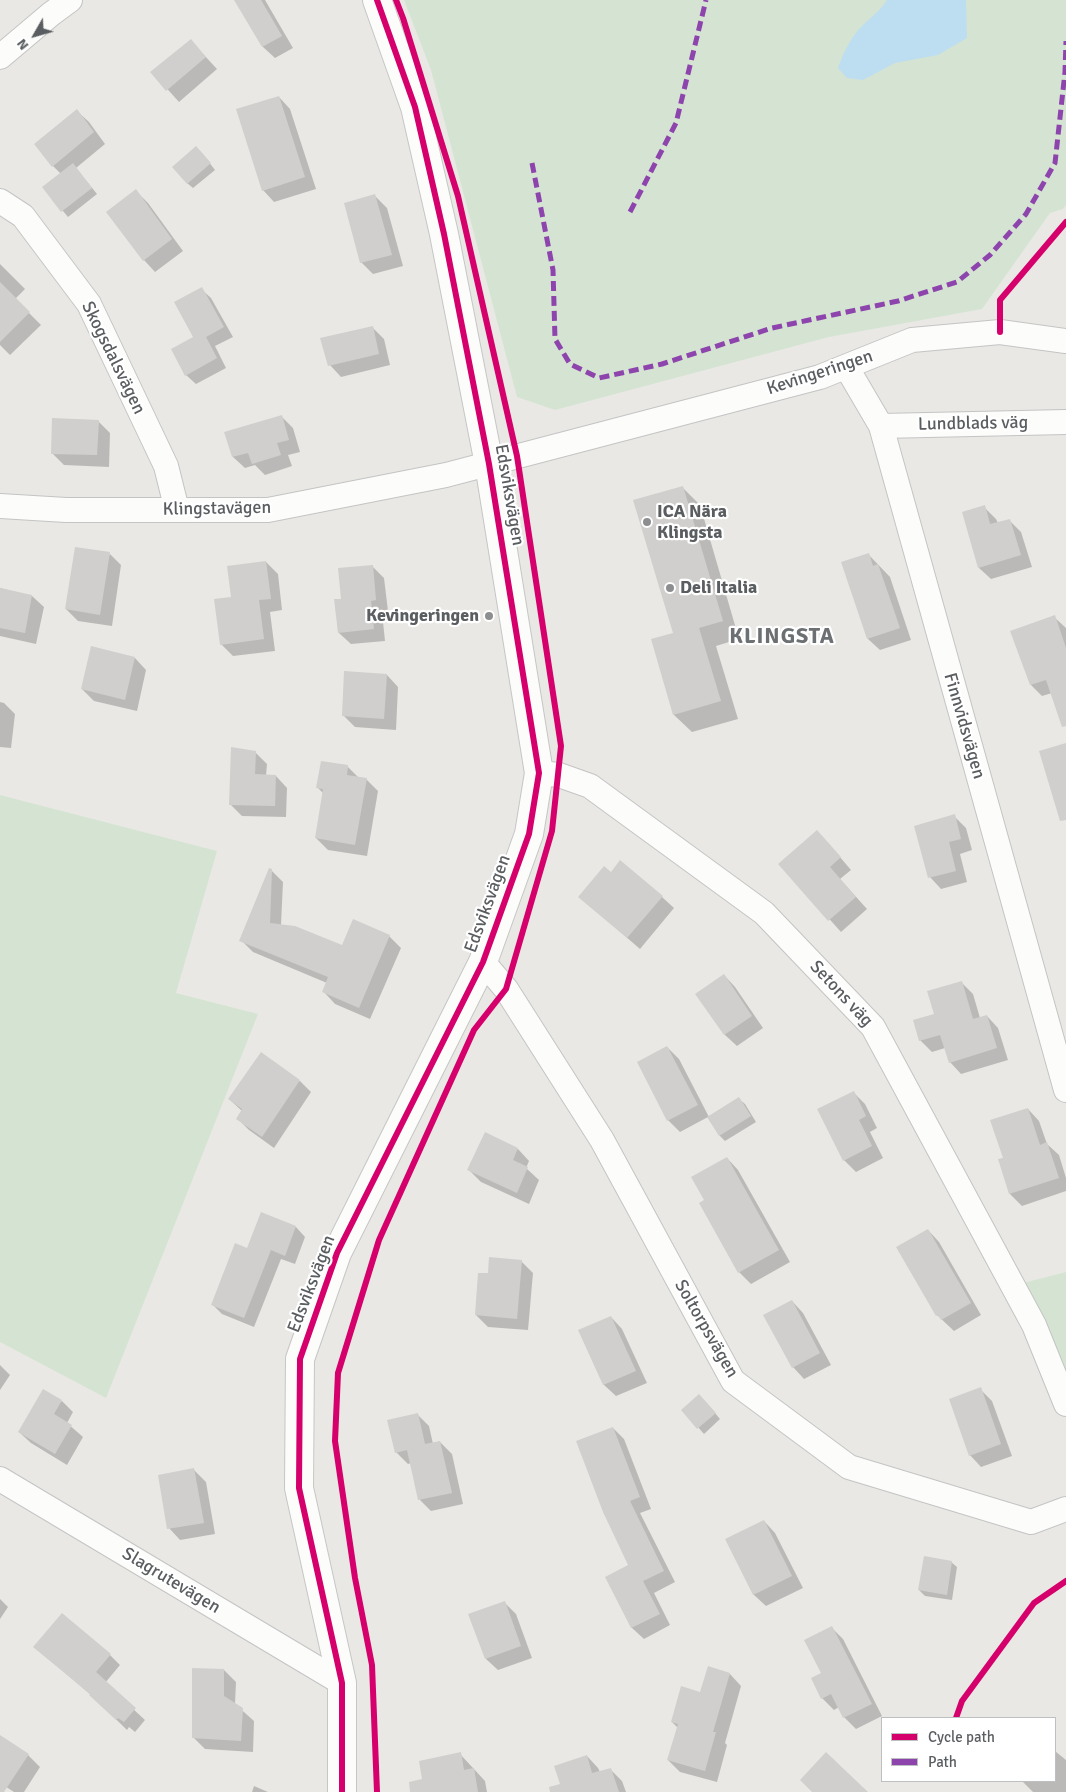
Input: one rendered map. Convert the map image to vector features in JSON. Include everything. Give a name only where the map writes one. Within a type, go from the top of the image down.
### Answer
[{"type":"street","points":[[0,56],[70,0]]},
{"type":"street","name":"Edsviksvägen","points":[[342,1792],[342,1683],[299,1488],[300,1359],[336,1253],[483,962],[529,834],[539,773],[489,464],[444,234],[415,107],[377,0]]},
{"type":"street","name":"Skogsdalsvägen","points":[[0,201],[22,216],[89,304],[166,466],[177,510]]},
{"type":"street","name":"Kevingeringen","points":[[489,464],[820,377],[847,368],[912,340],[1000,332],[1066,341]]},
{"type":"street","name":"Finnvidsvägen","points":[[847,368],[881,426],[1066,1090]]},
{"type":"street","name":"Lundblads väg","points":[[881,426],[1066,422]]},
{"type":"street","name":"Klingstavägen","points":[[0,506],[66,510],[268,510],[446,475],[489,464]]},
{"type":"street","name":"Setons väg","points":[[539,773],[559,775],[590,786],[764,913],[873,1027],[1034,1325],[1066,1404]]},
{"type":"street","name":"Soltorpsvägen","points":[[483,962],[506,989],[602,1140],[733,1381],[849,1467],[1031,1522],[1066,1509]]},
{"type":"street","name":"Slagrutevägen","points":[[0,1479],[342,1683]]},
{"type":"green space","points":[[404,0],[1066,0],[1066,205],[1063,209],[1050,213],[982,309],[829,337],[555,410],[517,397],[431,70]]},
{"type":"green space","points":[[0,795],[217,851],[176,993],[258,1014],[106,1398],[0,1342]]},
{"type":"green space","points":[[1066,1272],[1066,1377],[1019,1284]]},
{"type":"water","points":[[887,0],[966,0],[967,38],[938,55],[895,63],[863,80],[847,78],[838,68],[845,51],[858,30]]},
{"type":"building","points":[[234,0],[261,0],[282,36],[262,47]]},
{"type":"building","points":[[191,39],[206,57],[166,91],[150,72]]},
{"type":"building","points":[[279,96],[305,177],[262,191],[236,109]]},
{"type":"building","points":[[77,109],[94,132],[52,167],[34,144]]},
{"type":"building","points":[[196,146],[211,163],[187,184],[172,167]]},
{"type":"building","points":[[73,163],[92,188],[61,212],[42,187]]},
{"type":"building","points":[[136,189],[172,239],[143,261],[106,212]]},
{"type":"building","points":[[375,194],[392,255],[360,263],[344,203]]},
{"type":"building","points":[[0,282],[30,312],[0,342]]},
{"type":"building","points":[[202,287],[224,327],[206,337],[217,358],[185,376],[171,349],[193,337],[174,302]]},
{"type":"building","points":[[373,326],[379,354],[328,366],[320,338]]},
{"type":"building","points":[[282,415],[289,440],[277,443],[281,455],[252,464],[248,453],[232,457],[224,432]]},
{"type":"building","points":[[52,418],[99,420],[97,455],[51,454]]},
{"type":"building","points":[[683,486],[723,621],[699,628],[721,701],[673,715],[651,639],[673,633],[633,500]]},
{"type":"building","points":[[985,505],[990,524],[1010,519],[1021,555],[978,568],[962,512]]},
{"type":"building","points":[[75,547],[110,552],[100,615],[65,609]]},
{"type":"building","points":[[869,553],[873,566],[878,564],[900,628],[867,639],[841,562]]},
{"type":"building","points":[[266,561],[271,599],[259,600],[264,639],[220,645],[214,599],[231,597],[227,566]]},
{"type":"building","points":[[373,565],[376,600],[371,601],[374,629],[338,633],[334,599],[341,599],[338,568]]},
{"type":"building","points":[[0,588],[32,595],[25,633],[0,628]]},
{"type":"building","points":[[1055,615],[1066,648],[1066,726],[1062,727],[1046,680],[1030,685],[1010,631]]},
{"type":"building","points":[[91,646],[135,657],[125,700],[81,689]]},
{"type":"building","points":[[344,671],[387,674],[384,719],[342,716]]},
{"type":"building","points":[[1066,743],[1066,820],[1060,821],[1039,751]]},
{"type":"building","points":[[231,747],[256,751],[255,774],[276,775],[275,806],[229,805]]},
{"type":"building","points":[[321,761],[348,765],[347,775],[367,778],[355,845],[315,838],[323,789],[316,788]]},
{"type":"building","points":[[955,814],[961,839],[949,842],[956,871],[928,878],[914,826]]},
{"type":"building","points":[[817,830],[841,857],[830,867],[856,897],[828,921],[778,864]]},
{"type":"building","points":[[620,860],[663,896],[627,938],[578,897],[604,866],[611,872]]},
{"type":"building","points":[[269,868],[272,869],[270,923],[295,926],[342,945],[353,919],[390,935],[359,1008],[322,992],[328,977],[239,941]]},
{"type":"building","points":[[724,974],[752,1016],[724,1035],[695,994]]},
{"type":"building","points":[[962,981],[973,1019],[987,1015],[997,1048],[949,1063],[940,1035],[919,1041],[913,1020],[934,1014],[927,991]]},
{"type":"building","points":[[667,1046],[698,1105],[667,1121],[637,1062]]},
{"type":"building","points":[[261,1052],[300,1080],[262,1137],[236,1119],[242,1109],[228,1099]]},
{"type":"building","points":[[854,1091],[866,1116],[859,1120],[872,1146],[843,1161],[817,1109]]},
{"type":"building","points":[[739,1097],[751,1116],[719,1136],[707,1117]]},
{"type":"building","points":[[1028,1108],[1040,1145],[1047,1142],[1059,1178],[1009,1194],[998,1159],[1003,1158],[990,1120]]},
{"type":"building","points":[[485,1132],[518,1148],[513,1160],[528,1167],[517,1193],[467,1170]]},
{"type":"building","points":[[727,1157],[779,1250],[738,1273],[699,1203],[704,1200],[691,1177]]},
{"type":"building","points":[[261,1212],[296,1226],[285,1256],[271,1250],[244,1318],[211,1305],[235,1243],[247,1248]]},
{"type":"building","points":[[928,1229],[971,1303],[941,1320],[938,1315],[936,1316],[896,1247]]},
{"type":"building","points":[[489,1257],[522,1260],[517,1319],[475,1315],[478,1273],[488,1273]]},
{"type":"building","points":[[792,1300],[820,1353],[792,1368],[763,1315]]},
{"type":"building","points":[[611,1316],[636,1371],[603,1385],[578,1330]]},
{"type":"building","points":[[981,1387],[1001,1444],[969,1456],[949,1399]]},
{"type":"building","points":[[43,1389],[62,1400],[54,1414],[72,1425],[55,1454],[18,1432]]},
{"type":"building","points":[[699,1394],[716,1413],[697,1429],[681,1410]]},
{"type":"building","points":[[418,1413],[425,1444],[440,1441],[452,1493],[418,1500],[407,1450],[395,1453],[387,1420]]},
{"type":"building","points":[[613,1427],[640,1497],[630,1501],[664,1571],[643,1581],[660,1614],[631,1628],[605,1577],[628,1565],[603,1512],[576,1441]]},
{"type":"building","points":[[194,1468],[204,1523],[167,1529],[158,1475]]},
{"type":"building","points":[[764,1520],[792,1576],[753,1595],[725,1539]]},
{"type":"building","points":[[924,1556],[952,1561],[947,1595],[918,1590]]},
{"type":"building","points":[[505,1601],[521,1646],[485,1659],[468,1614]]},
{"type":"building","points":[[62,1613],[111,1654],[96,1672],[136,1708],[124,1722],[118,1718],[116,1720],[90,1694],[33,1647]]},
{"type":"building","points":[[832,1626],[872,1704],[843,1718],[831,1694],[821,1699],[811,1678],[821,1673],[804,1640]]},
{"type":"building","points":[[708,1666],[730,1673],[713,1732],[716,1732],[705,1771],[667,1760],[678,1724],[671,1722],[681,1686],[700,1692]]},
{"type":"building","points":[[192,1668],[224,1669],[224,1696],[243,1708],[241,1741],[192,1738]]},
{"type":"building","points":[[0,1735],[29,1754],[4,1792],[0,1792]]},
{"type":"building","points":[[461,1752],[464,1770],[474,1768],[478,1792],[410,1792],[409,1782],[422,1779],[419,1761]]},
{"type":"building","points":[[826,1752],[868,1792],[812,1792],[800,1780]]},
{"type":"building","points":[[587,1755],[592,1773],[611,1768],[619,1792],[550,1792],[549,1787],[560,1784],[554,1766]]},
{"type":"marked path","points":[[630,212],[676,123],[706,0]]},
{"type":"marked path","points":[[532,163],[553,270],[555,339],[570,364],[599,378],[662,364],[772,328],[898,301],[957,282],[990,255],[1026,214],[1055,163],[1065,72],[1066,41]]},
{"type":"cycle path","points":[[342,1792],[342,1683],[299,1488],[300,1359],[337,1253],[483,962],[529,834],[539,773],[489,464],[444,234],[415,107],[377,0]]},
{"type":"cycle path","points":[[377,1792],[372,1665],[355,1578],[335,1441],[338,1373],[379,1240],[474,1030],[506,989],[552,831],[561,746],[517,456],[458,196],[396,0]]},
{"type":"cycle path","points":[[1000,332],[1000,300],[1066,222]]},
{"type":"cycle path","points":[[956,1717],[962,1701],[1034,1603],[1066,1581]]},
{"type":"place","name":"ICA Nära Klingsta","points":[[647,522]]},
{"type":"place","name":"Deli Italia","points":[[670,588]]},
{"type":"place","name":"Kevingeringen","points":[[489,616]]},
{"type":"district","name":"KLINGSTA","points":[[782,637]]}]
